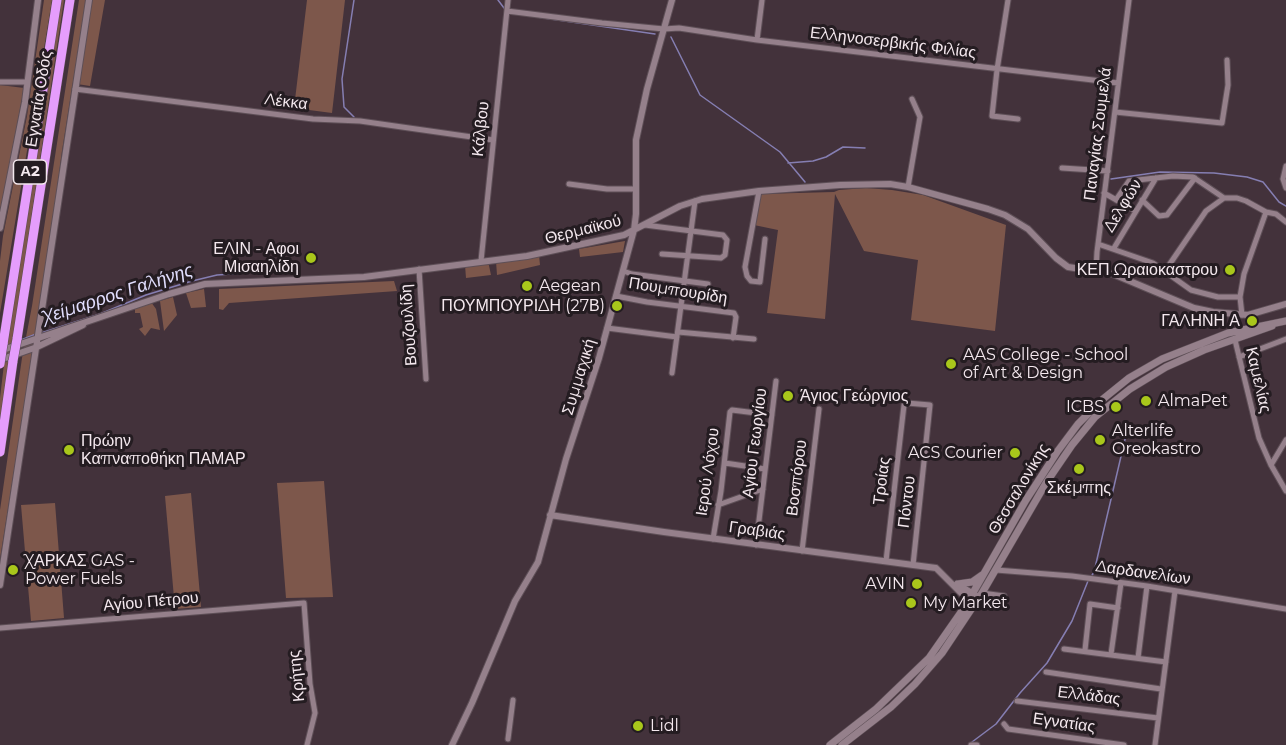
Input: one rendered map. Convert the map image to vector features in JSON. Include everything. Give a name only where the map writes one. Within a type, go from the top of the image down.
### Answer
[{"type":"highway","name":"Εγνατία Οδός","points":[[0,362],[57,0]]},
{"type":"highway","name":"Εγνατία Οδός","points":[[0,452],[70,0]]},
{"type":"main road","name":"Θεσσαλονίκης","points":[[830,745],[876,709],[920,668],[938,646],[996,570],[1046,483],[1095,417],[1130,389],[1159,371],[1196,353],[1286,321]]},
{"type":"main road","name":"Θεσσαλονίκης","points":[[842,745],[883,713],[930,668],[976,597],[986,571],[1031,492],[1062,444],[1086,416],[1118,387],[1150,366],[1202,343],[1255,326],[1286,321]]},
{"type":"main road","points":[[956,584],[972,582],[986,571]]},
{"type":"street","points":[[0,228],[25,102],[38,0]]},
{"type":"street","points":[[0,585],[89,0]]},
{"type":"street","name":"Κάλβου","points":[[481,261],[508,0]]},
{"type":"street","name":"Συμμαχική","points":[[452,745],[511,609],[538,562],[634,230],[636,189],[634,153],[638,129],[672,0]]},
{"type":"street","points":[[757,40],[762,0]]},
{"type":"street","points":[[1008,0],[992,116],[1018,119]]},
{"type":"street","name":"Παναγίας Σουμελά","points":[[1096,271],[1129,0]]},
{"type":"street","name":"Ελληνοσερβικής Φιλίας","points":[[507,11],[664,29],[679,28],[757,40],[1118,83]]},
{"type":"street","points":[[1115,112],[1222,123],[1228,85],[1227,60]]},
{"type":"street","points":[[0,82],[26,82]]},
{"type":"street","name":"Λέκκα","points":[[75,89],[313,119],[354,120],[494,140]]},
{"type":"street","points":[[908,187],[920,117],[912,99]]},
{"type":"street","points":[[1062,168],[1108,171]]},
{"type":"street","points":[[1285,168],[1283,179],[1286,188]]},
{"type":"street","points":[[1116,200],[1129,181],[1190,176],[1224,198],[1246,201],[1266,212],[1276,214],[1286,222]]},
{"type":"street","name":"Δελφών","points":[[1114,248],[1156,178]]},
{"type":"street","points":[[1142,200],[1159,216],[1167,215],[1196,178]]},
{"type":"street","points":[[569,184],[606,189],[636,189]]},
{"type":"street","name":"Θερμαϊκού","points":[[2,347],[205,284],[349,278],[546,253],[605,240],[634,230],[694,201],[759,191],[866,184],[908,187],[964,201],[1005,215],[1028,229],[1063,264],[1072,268],[1122,276],[1194,308],[1242,315],[1264,312],[1286,304]]},
{"type":"street","points":[[759,191],[745,267],[751,281],[760,282],[765,239]]},
{"type":"street","points":[[1104,193],[1136,211]]},
{"type":"street","points":[[1165,271],[1206,211],[1224,198]]},
{"type":"street","points":[[672,373],[694,201]]},
{"type":"street","points":[[1242,315],[1240,297],[1247,262],[1266,212]]},
{"type":"street","points":[[645,225],[723,235],[727,242],[725,255],[721,258],[662,254]]},
{"type":"street","points":[[1098,244],[1153,263],[1191,290],[1218,297],[1240,297]]},
{"type":"street","name":"Βουζουλίδη","points":[[419,269],[426,379]]},
{"type":"street","points":[[623,271],[708,284]]},
{"type":"street","name":"Πουμπουρίδη","points":[[616,296],[735,315],[733,338]]},
{"type":"street","name":"Θερμαϊκού","points":[[0,362],[80,328],[88,321]]},
{"type":"street","points":[[607,328],[754,339]]},
{"type":"street","name":"Καμελίας","points":[[1235,339],[1252,416],[1271,465],[1286,491]]},
{"type":"street","points":[[1239,357],[1286,339]]},
{"type":"street","name":"Αγίου Γεωργίου","points":[[756,545],[776,381]]},
{"type":"street","name":"Πόντου","points":[[904,404],[907,402],[931,406],[914,565]]},
{"type":"street","name":"Τροίας","points":[[886,561],[904,404]]},
{"type":"street","name":"Βοσπόρου","points":[[802,551],[819,409]]},
{"type":"street","name":"Ιερού Λόχου","points":[[712,539],[725,463],[730,412],[732,410],[772,415]]},
{"type":"street","points":[[1271,465],[1286,440]]},
{"type":"street","points":[[725,463],[765,468]]},
{"type":"street","points":[[718,505],[763,489]]},
{"type":"street","name":"Γραβιάς","points":[[550,515],[936,568],[976,597]]},
{"type":"street","name":"Δαρδανελίων","points":[[996,570],[1072,576],[1147,586],[1286,609]]},
{"type":"street","points":[[1111,654],[1121,583]]},
{"type":"street","points":[[1138,658],[1147,586]]},
{"type":"street","points":[[1155,745],[1175,591]]},
{"type":"street","points":[[976,597],[1004,596]]},
{"type":"street","name":"Αγίου Πέτρου","points":[[0,628],[304,603]]},
{"type":"street","name":"Κρήτης","points":[[304,603],[310,684],[315,713],[307,745]]},
{"type":"street","points":[[1085,650],[1090,604],[1118,608]]},
{"type":"street","points":[[1064,649],[1166,662]]},
{"type":"street","points":[[1046,672],[1161,689]]},
{"type":"street","points":[[508,738],[513,700]]},
{"type":"street","name":"Ελλάδας","points":[[1017,700],[1158,718]]},
{"type":"street","name":"Εγνατίας","points":[[1004,724],[1008,729],[1124,745]]},
{"type":"street","points":[[971,745],[977,745]]},
{"type":"shaded area","points":[[44,0],[52,0],[0,313],[0,261],[3,236],[27,116]]},
{"type":"shaded area","points":[[61,0],[64,0],[0,425],[4,364]]},
{"type":"shaded area","points":[[79,0],[86,0],[0,559],[0,510]]},
{"type":"shaded area","points":[[91,0],[105,0],[90,86],[77,84]]},
{"type":"shaded area","points":[[307,0],[345,0],[332,113],[294,108]]},
{"type":"shaded area","points":[[0,85],[24,88],[0,215]]},
{"type":"shaded area","points":[[866,188],[923,195],[1006,225],[995,331],[911,320],[918,260],[864,251],[835,194],[825,319],[767,313],[778,230],[754,225],[760,194],[834,192]]},
{"type":"shaded area","points":[[625,241],[623,252],[580,257],[579,249]]},
{"type":"shaded area","points":[[539,255],[540,265],[497,275],[496,261]]},
{"type":"shaded area","points":[[488,261],[491,275],[466,278],[465,265]]},
{"type":"shaded area","points":[[394,281],[397,291],[229,303],[223,310],[219,309],[219,289]]},
{"type":"shaded area","points":[[204,289],[206,307],[191,308],[186,293]]},
{"type":"shaded area","points":[[173,297],[177,315],[164,331],[160,301]]},
{"type":"shaded area","points":[[151,302],[156,309],[160,330],[151,328],[145,336],[139,329],[143,327],[140,313],[135,313],[135,309]]},
{"type":"shaded area","points":[[324,481],[333,597],[286,598],[277,483]]},
{"type":"shaded area","points":[[191,493],[201,607],[175,609],[165,496]]},
{"type":"shaded area","points":[[55,503],[64,618],[31,621],[21,505]]},
{"type":"waterway","points":[[354,0],[342,79],[344,107],[354,117]]},
{"type":"waterway","points":[[498,0],[504,8]]},
{"type":"waterway","points":[[537,17],[655,34]]},
{"type":"waterway","points":[[671,37],[700,95],[780,152],[805,182]]},
{"type":"waterway","points":[[788,163],[813,161],[826,157],[843,147],[865,148]]},
{"type":"waterway","points":[[1111,179],[1160,172],[1214,173],[1247,177],[1263,182],[1279,202],[1286,206]]},
{"type":"waterway","name":"Χείμαρρος Γαλήνης","points":[[41,333],[192,281],[217,275],[246,273]]},
{"type":"waterway","name":"Χείμαρρος Γαλήνης","points":[[21,340],[36,334]]},
{"type":"waterway","name":"Χείμαρρος Γαλήνης","points":[[1091,577],[1126,435]]},
{"type":"waterway","name":"Χείμαρρος Γαλήνης","points":[[972,742],[996,724],[1047,663],[1072,621],[1088,581]]},
{"type":"place","name":"ΕΛΙΝ - Αφοι Μισαηλίδη","points":[[311,258]]},
{"type":"place","name":"ΚΕΠ Ωραιοκαστρου","points":[[1230,270]]},
{"type":"place","name":"Aegean","points":[[527,286]]},
{"type":"place","name":"ΠΟΥΜΠΟΥΡΙΔΗ (27Β)","points":[[617,306]]},
{"type":"place","name":"ΓΑΛΗΝΗ Α","points":[[1252,321]]},
{"type":"place","name":"AAS College - School of Art & Design","points":[[951,364]]},
{"type":"place","name":"Άγιος Γεώργιος","points":[[788,396]]},
{"type":"place","name":"AlmaPet","points":[[1146,401]]},
{"type":"place","name":"ICBS","points":[[1116,407]]},
{"type":"place","name":"Alterlife Oreokastro","points":[[1100,440]]},
{"type":"place","name":"Πρώην Καπναποθήκη ΠΑΜΑΡ","points":[[69,450]]},
{"type":"place","name":"ACS Courier","points":[[1015,453]]},
{"type":"place","name":"Σκέμπης","points":[[1079,469]]},
{"type":"place","name":"ΧΑΡΚΑΣ GAS - Power Fuels","points":[[13,570]]},
{"type":"place","name":"AVIN","points":[[917,584]]},
{"type":"place","name":"My Market","points":[[911,603]]},
{"type":"place","name":"Lidl","points":[[638,726]]}]
